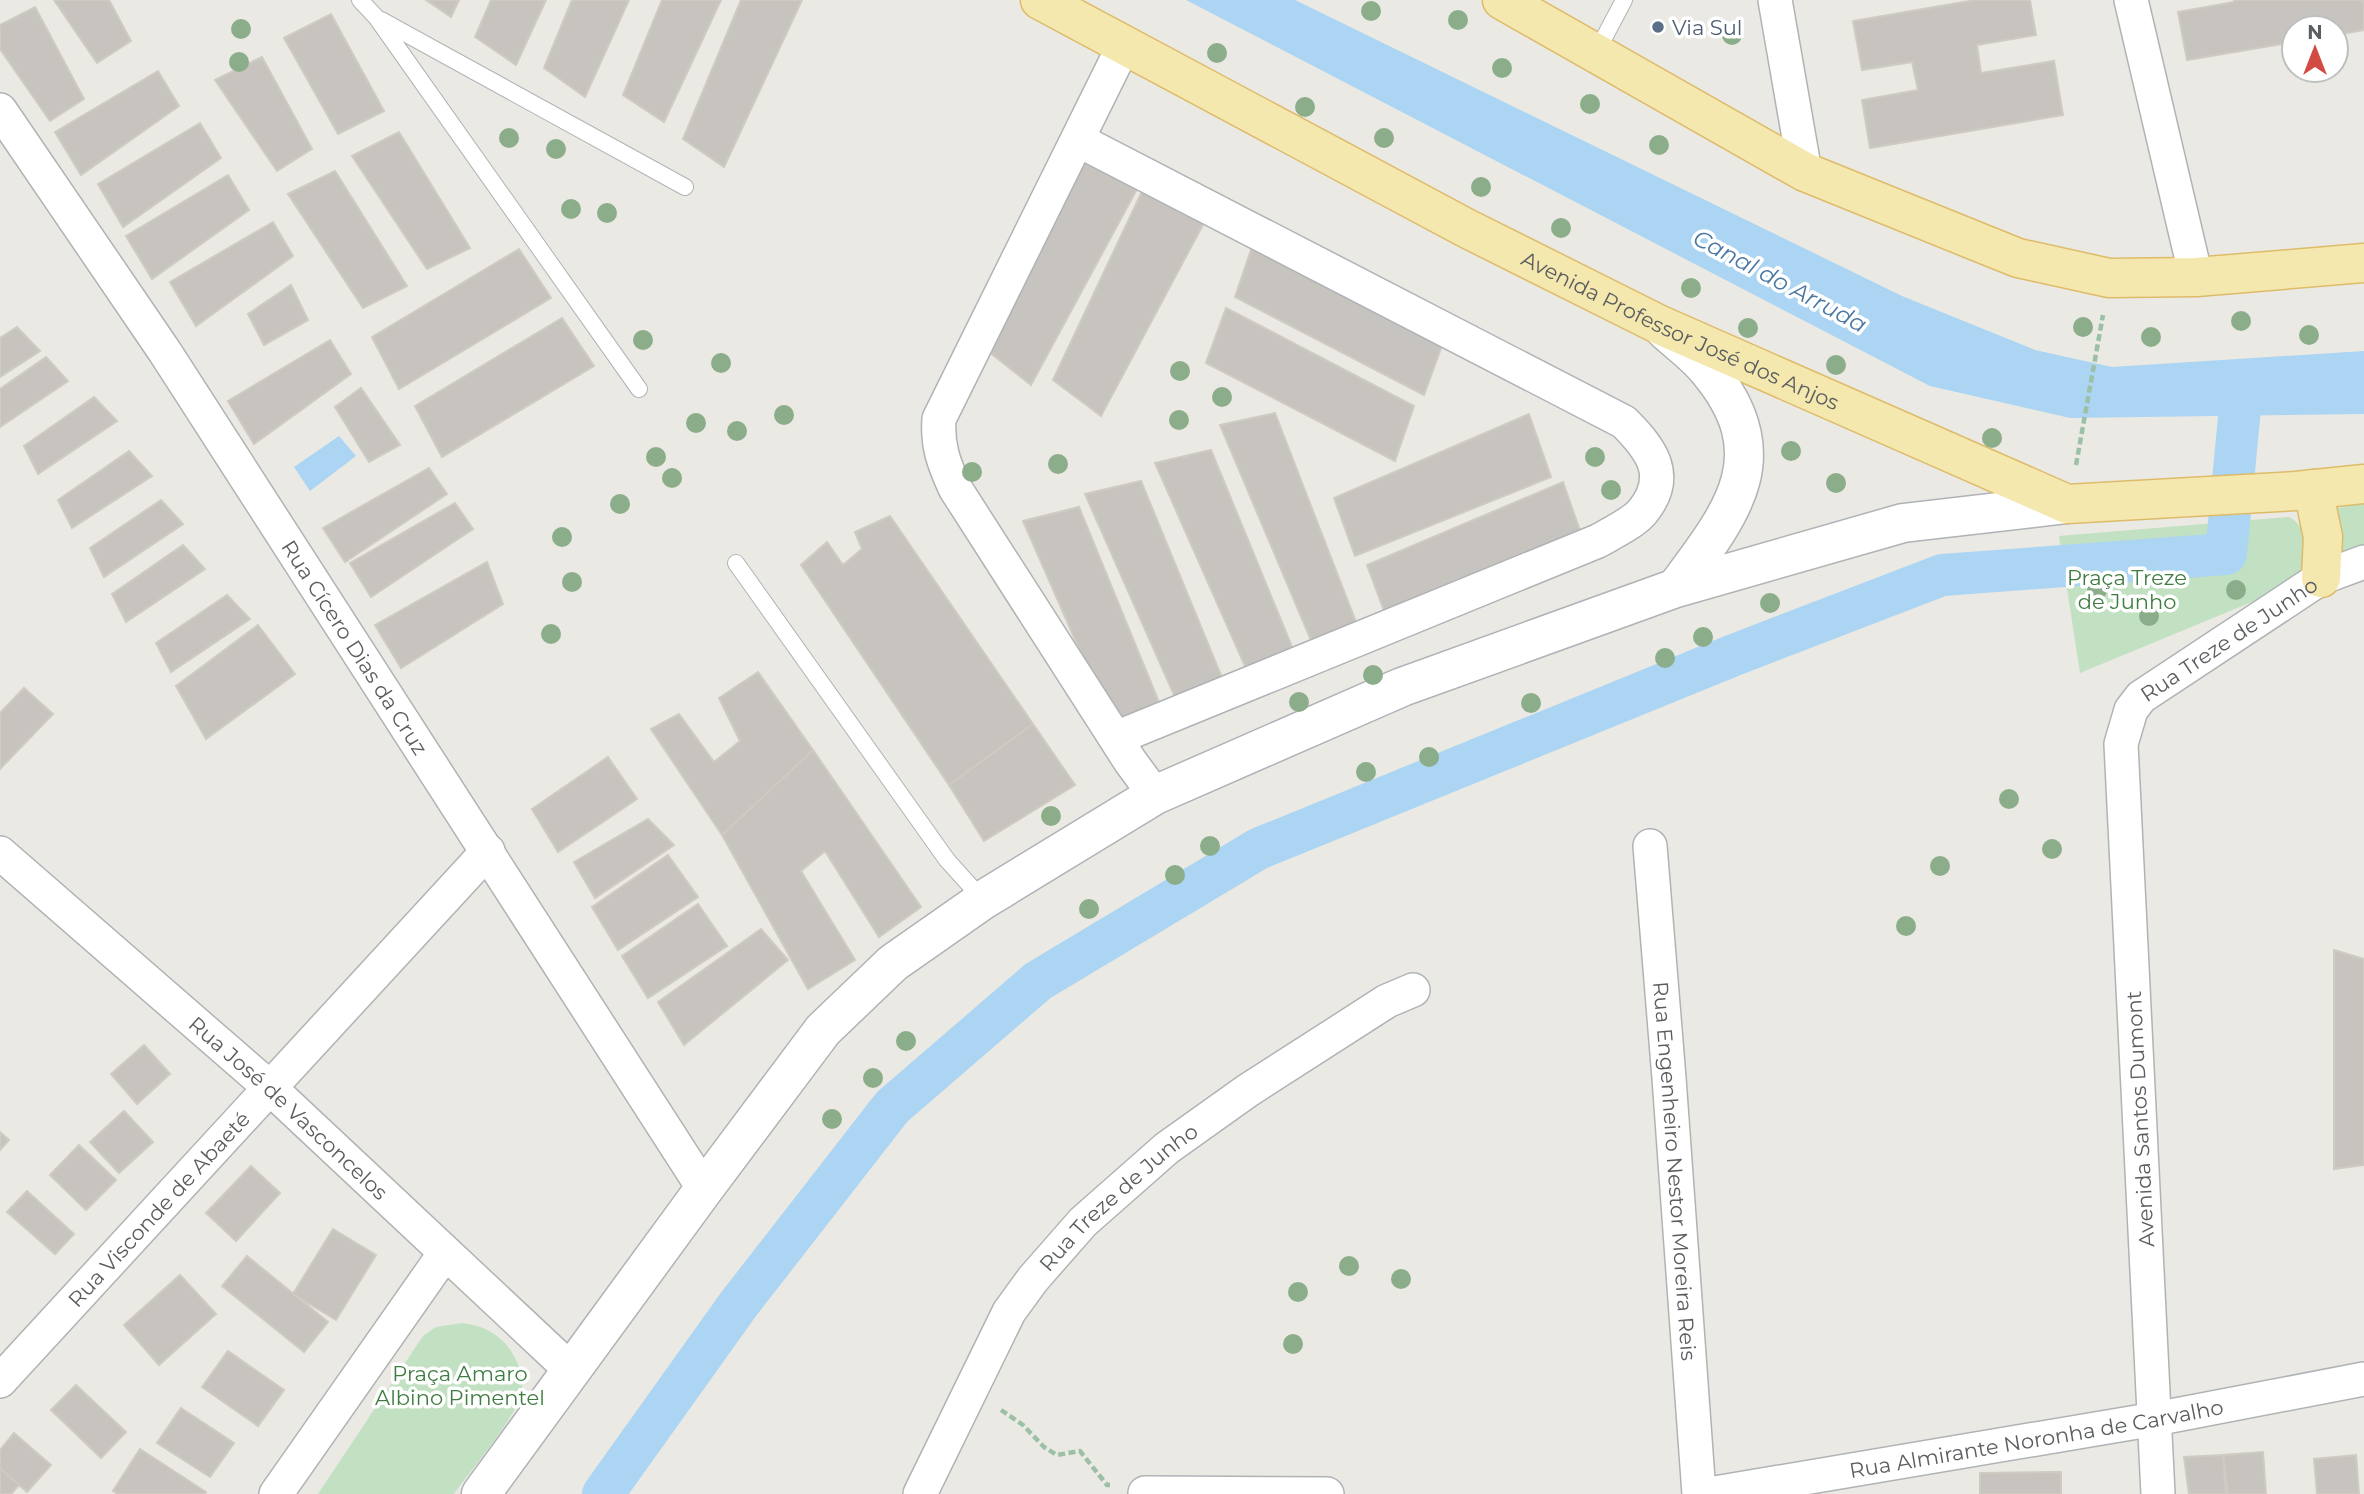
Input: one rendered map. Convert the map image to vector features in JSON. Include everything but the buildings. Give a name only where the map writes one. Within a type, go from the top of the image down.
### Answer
[{"type":"main road","name":"Avenida Professor José dos Anjos","points":[[1040,0],[1466,228],[1660,325],[2067,504],[2364,484]]},
{"type":"main road","points":[[1502,0],[1805,172],[2018,258],[2109,278],[2196,276],[2364,263]]},
{"type":"main road","points":[[2305,490],[2323,537],[2321,578]]},
{"type":"street","points":[[1775,0],[1805,172]]},
{"type":"street","points":[[2131,0],[2196,276]]},
{"type":"street","points":[[1124,45],[939,419],[938,438],[942,459],[955,488],[1155,794]]},
{"type":"street","name":"Rua Cícero Dias da Cruz","points":[[0,110],[165,352],[704,1189]]},
{"type":"street","points":[[1078,140],[1624,422],[1646,444],[1657,467],[1655,490],[1643,513],[1598,541],[1116,738]]},
{"type":"street","points":[[1660,325],[1708,370],[1730,402],[1741,427],[1745,458],[1738,493],[1719,530],[1676,588]]},
{"type":"street","points":[[481,1494],[823,1030],[893,963],[983,900],[1155,794],[1402,687],[1676,588],[1903,523],[2067,504]]},
{"type":"street","name":"Rua Treze de Junho","points":[[2121,744],[2131,710],[2141,697],[2321,578],[2364,562]]},
{"type":"street","name":"Avenida Santos Dumont","points":[[2121,744],[2158,1494]]},
{"type":"street","name":"Rua Engenheiro Nestor Moreira Reis","points":[[1650,846],[1699,1494]]},
{"type":"street","name":"Rua Visconde de Abaeté","points":[[0,1381],[488,851]]},
{"type":"street","name":"Rua José de Vasconcelos","points":[[0,853],[269,1087],[572,1370]]},
{"type":"street","name":"Rua Treze de Junho","points":[[920,1494],[1009,1312],[1033,1279],[1083,1222],[1167,1148],[1247,1091],[1387,1001],[1413,990]]},
{"type":"street","points":[[276,1494],[446,1253]]},
{"type":"street","name":"Rua Almirante Noronha de Carvalho","points":[[1709,1494],[2155,1419],[2364,1379]]},
{"type":"street","points":[[1145,1493],[1327,1494]]},
{"type":"lane","points":[[360,0],[376,17],[639,389]]},
{"type":"lane","points":[[1596,53],[1624,0]]},
{"type":"lane","points":[[376,17],[685,187]]},
{"type":"lane","points":[[736,563],[947,860],[983,900]]},
{"type":"path","points":[[2079,451],[2095,361]]},
{"type":"path","points":[[970,1391],[1023,1425],[1044,1447],[1057,1455],[1080,1451],[1107,1485],[1145,1493]]},
{"type":"green space","points":[[2364,503],[2364,552],[2340,560],[2332,509]]},
{"type":"green space","name":"Praça Treze de Junho","points":[[2289,517],[2299,525],[2308,550],[2306,566],[2295,584],[2080,673],[2059,536]]},
{"type":"green space","name":"Praça Amaro Albino Pimentel","points":[[462,1323],[488,1330],[504,1342],[518,1364],[522,1388],[511,1416],[454,1494],[318,1494],[423,1336],[436,1327]]},
{"type":"water","name":"Canal do Arruda","points":[[1186,0],[1295,0],[1902,296],[2035,350],[2112,367],[2364,351],[2364,414],[2070,418],[1930,386]]},
{"type":"water","points":[[339,436],[356,456],[310,491],[294,467]]},
{"type":"waterway","points":[[603,1494],[738,1305],[892,1107],[1038,981],[1258,849],[1734,655],[1942,575],[2226,554],[2242,387]]},
{"type":"place","name":"Via Sul","points":[[1658,27]]}]
